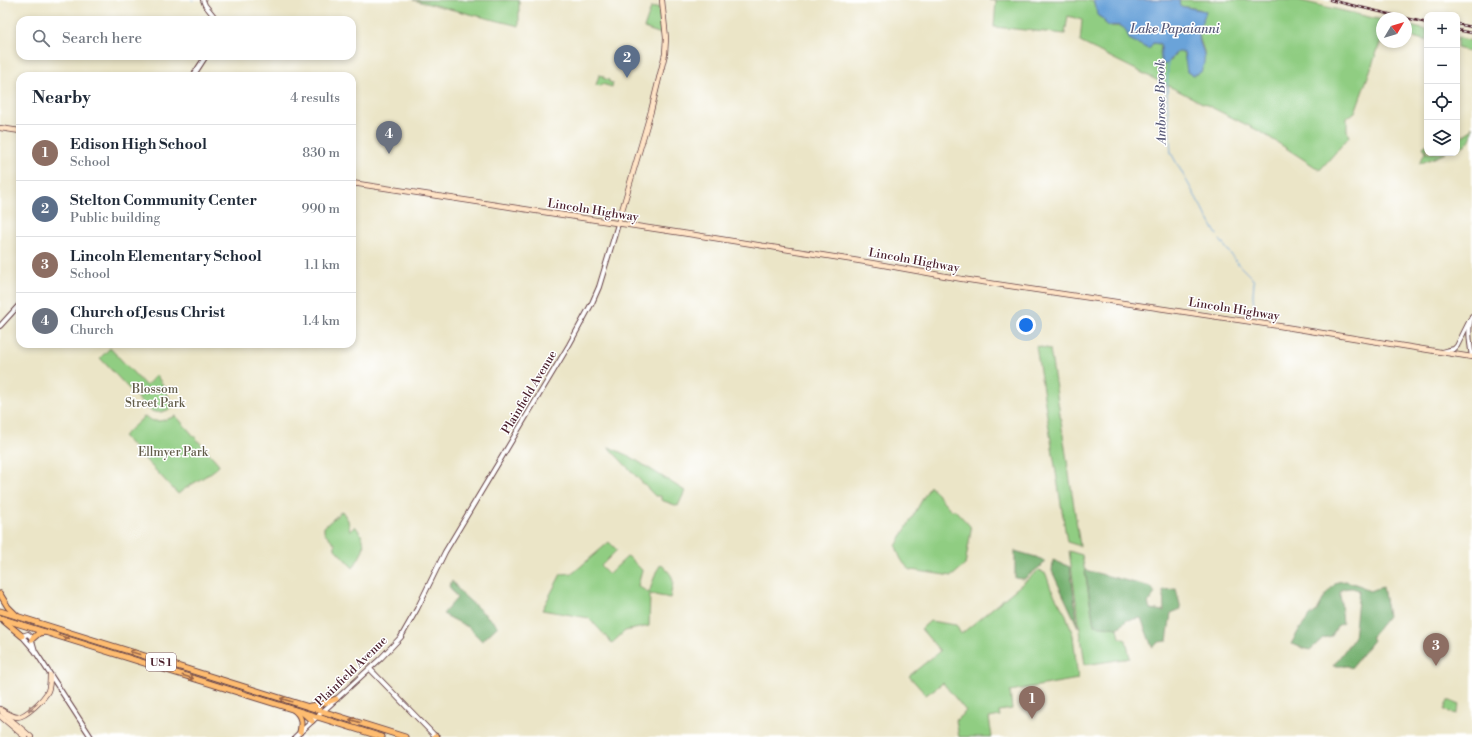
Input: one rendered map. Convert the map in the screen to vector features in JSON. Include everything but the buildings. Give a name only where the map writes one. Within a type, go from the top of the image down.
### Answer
[{"type":"highway","points":[[0,594],[8,607],[20,618]]},
{"type":"highway","name":"US 1","points":[[0,611],[406,737]]},
{"type":"highway","points":[[0,618],[22,636]]},
{"type":"highway","name":"US 1","points":[[0,618],[382,737]]},
{"type":"highway","points":[[32,639],[39,633],[46,632]]},
{"type":"highway","points":[[308,706],[319,705],[336,699]]},
{"type":"highway","points":[[289,707],[301,717],[302,724],[300,732]]},
{"type":"highway","points":[[301,711],[312,721]]},
{"type":"main road","name":"Plainfield Avenue","points":[[618,224],[651,111],[665,54],[666,38],[662,0]]},
{"type":"main road","points":[[0,128],[16,130]]},
{"type":"main road","name":"Lincoln Highway","points":[[356,184],[872,263],[962,279],[1279,326],[1472,357]]},
{"type":"main road","points":[[0,709],[17,717],[25,714],[44,698],[49,687],[50,675]]},
{"type":"main road","points":[[0,709],[31,737]]},
{"type":"main road","points":[[0,716],[25,737]]},
{"type":"street","points":[[203,0],[214,16]]},
{"type":"street","points":[[196,72],[203,60]]},
{"type":"street","name":"Plainfield Avenue","points":[[295,737],[370,669],[400,637],[417,609],[445,552],[572,339],[599,287],[618,224]]},
{"type":"street","points":[[0,326],[16,308]]},
{"type":"street","points":[[1442,352],[1454,349],[1457,346],[1471,318]]},
{"type":"street","points":[[1471,318],[1470,340],[1472,357]]},
{"type":"street","points":[[35,651],[32,639],[28,634],[22,636],[35,651],[91,737]]},
{"type":"street","points":[[370,669],[436,737]]},
{"type":"green space","points":[[413,0],[519,0],[519,26]]},
{"type":"green space","points":[[989,0],[1093,0],[1098,16],[1103,19],[1106,25],[1123,27],[1129,39],[1148,49],[1153,43],[1160,44],[1160,54],[1171,61],[1176,52],[1179,51],[1184,53],[1184,57],[1204,61],[1204,51],[1199,32],[1200,25],[1206,12],[1199,9],[1180,6],[1179,0],[1297,0],[1376,19],[1376,48],[1378,48],[1355,112],[1347,118],[1347,130],[1349,137],[1320,170],[1261,132],[1080,42],[1082,20],[1068,16],[1065,34],[994,27],[996,1]]},
{"type":"green space","points":[[659,7],[661,34],[644,28],[651,8]]},
{"type":"green space","points":[[1412,26],[1424,29],[1424,40],[1412,37]]},
{"type":"green space","points":[[1460,38],[1472,41],[1472,52],[1460,49]]},
{"type":"green space","points":[[599,75],[604,76],[603,78],[613,83],[612,87],[602,84],[601,86],[596,85]]},
{"type":"green space","points":[[1472,126],[1471,138],[1465,145],[1460,148],[1460,137],[1470,131]]},
{"type":"green space","points":[[1424,155],[1424,156],[1439,156],[1419,164]]},
{"type":"green space","points":[[1036,346],[1050,349],[1080,546],[1067,542]]},
{"type":"green space","name":"Blossom Street Park","points":[[110,348],[146,386],[156,375],[166,389],[172,408],[163,412],[154,412],[148,409],[100,358]]},
{"type":"green space","name":"Ellmyer Park","points":[[145,416],[148,419],[156,421],[176,416],[219,466],[178,494],[123,436]]},
{"type":"green space","points":[[609,447],[631,457],[685,491],[678,506],[661,500],[661,496],[655,496]]},
{"type":"green space","points":[[930,486],[951,510],[955,510],[970,526],[971,531],[965,565],[952,576],[911,570],[901,560],[896,546]]},
{"type":"green space","points":[[342,511],[348,520],[350,531],[355,526],[360,532],[364,543],[360,557],[353,568],[335,549],[335,544],[324,532],[324,527]]},
{"type":"green space","points":[[609,542],[617,550],[601,566],[609,574],[628,556],[642,570],[638,586],[649,593],[656,572],[661,564],[673,579],[670,598],[650,594],[649,626],[625,631],[612,643],[589,618],[542,610],[561,574],[573,573]]},
{"type":"green space","points":[[1015,551],[1036,557],[1046,562],[1024,579],[1015,578]]},
{"type":"green space","points":[[1069,551],[1082,555],[1094,625],[1118,628],[1120,638],[1126,640],[1130,658],[1085,665]]},
{"type":"green space","points":[[1053,560],[1070,567],[1078,627],[1052,571]]},
{"type":"green space","points":[[1039,570],[1046,574],[1051,589],[1066,615],[1073,635],[1078,679],[1010,691],[1012,709],[999,711],[1000,716],[989,718],[992,737],[959,737],[956,720],[966,711],[943,683],[926,695],[909,676],[940,651],[921,629],[930,621],[956,625],[961,634]]},
{"type":"green space","points":[[1085,570],[1151,587],[1155,593],[1148,603],[1150,609],[1164,611],[1163,590],[1176,589],[1181,609],[1171,613],[1167,641],[1159,642],[1152,647],[1141,618],[1127,620],[1118,628],[1094,625]]},
{"type":"green space","points":[[452,581],[461,593],[498,626],[482,641],[468,627],[443,614],[457,598],[449,586]]},
{"type":"green space","points":[[1346,581],[1361,586],[1369,591],[1383,587],[1388,616],[1371,637],[1373,640],[1351,668],[1348,666],[1333,666],[1354,638],[1359,590],[1352,588],[1342,589],[1340,593],[1343,623],[1337,626],[1332,636],[1323,638],[1310,650],[1291,644],[1299,630],[1311,615],[1317,611],[1326,594],[1337,582]]},
{"type":"green space","points":[[1448,700],[1460,705],[1456,714],[1444,710]]},
{"type":"water","name":"Lake Papaianni","points":[[1093,0],[1179,0],[1180,6],[1206,11],[1199,32],[1199,38],[1204,55],[1201,72],[1194,75],[1187,72],[1184,53],[1179,51],[1166,64],[1163,65],[1160,44],[1153,43],[1148,49],[1129,39],[1124,28],[1119,26],[1107,26],[1103,19],[1097,15]]},
{"type":"waterway","name":"Ambrose Brook","points":[[1168,62],[1167,97],[1171,153],[1217,235]]},
{"type":"waterway","name":"Ambrose Brook","points":[[1220,240],[1254,282],[1254,305],[1258,319]]},
{"type":"railway","points":[[1330,0],[1424,22]]},
{"type":"railway","points":[[1460,25],[1472,27]]},
{"type":"railway","points":[[1460,31],[1472,33]]},
{"type":"place","name":"Stelton Community Center","points":[[627,78]]},
{"type":"place","name":"Church of Jesus Christ","points":[[389,154]]},
{"type":"place","name":"Lincoln Elementary School","points":[[1436,666]]},
{"type":"place","name":"Edison High School","points":[[1032,719]]}]
